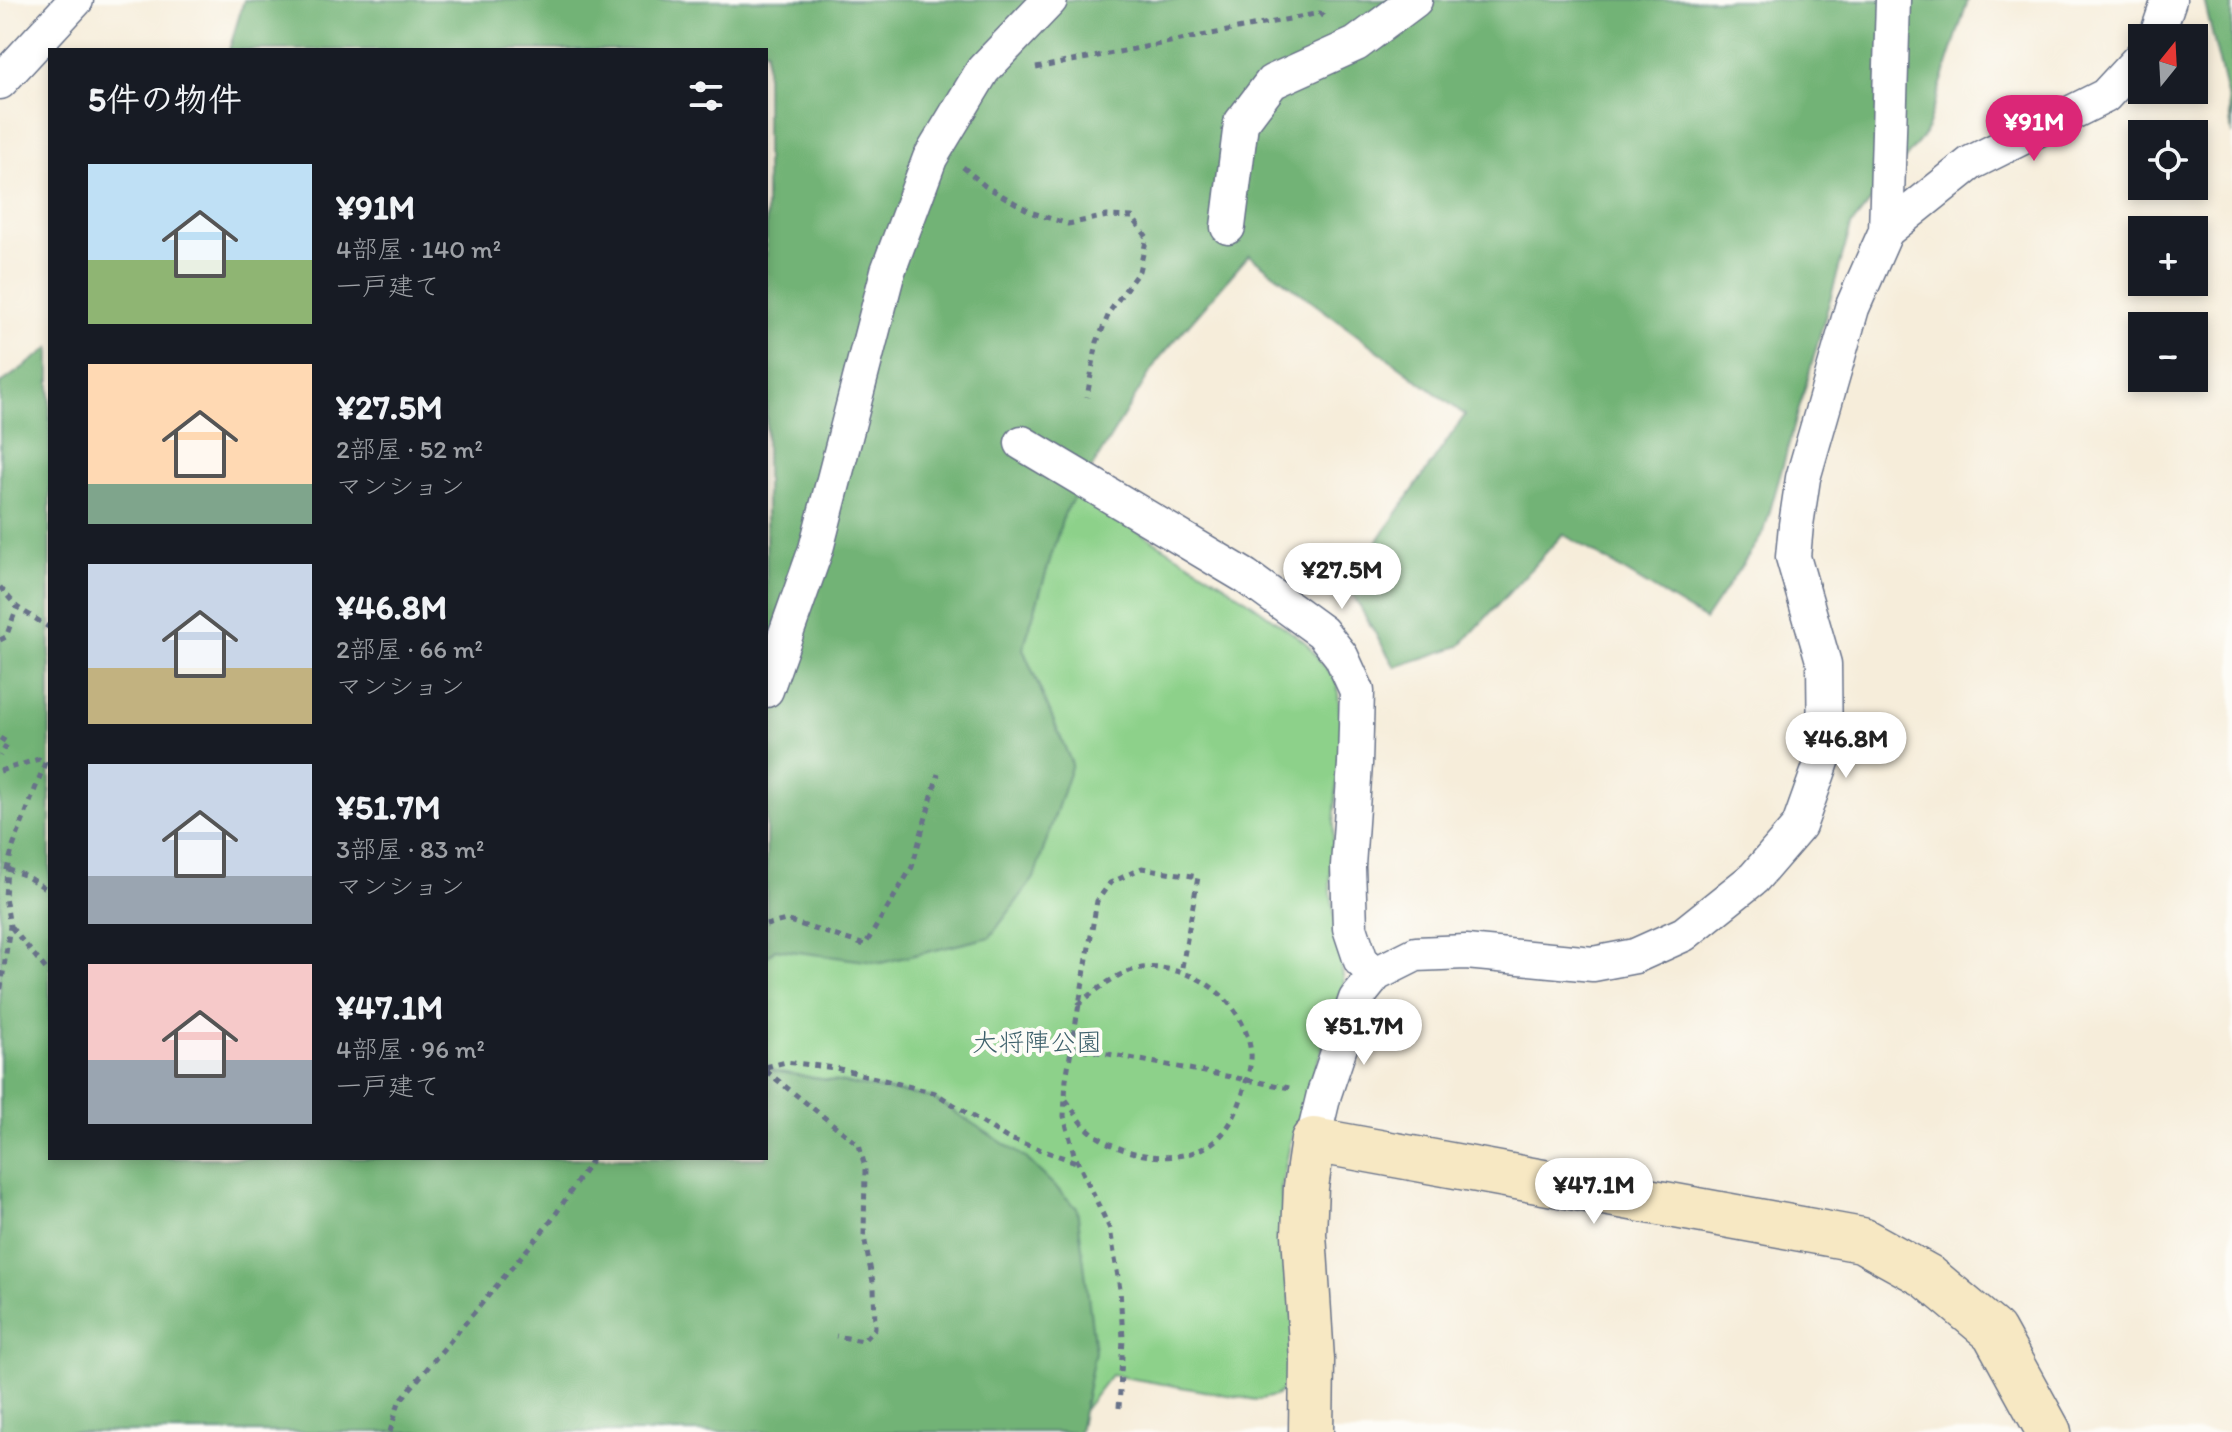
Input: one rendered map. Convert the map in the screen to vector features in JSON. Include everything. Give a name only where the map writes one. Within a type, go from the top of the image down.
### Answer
[{"type":"street","points":[[0,82],[76,0]]},
{"type":"street","points":[[768,684],[816,549],[888,271],[930,158],[983,70],[1050,0]]},
{"type":"street","points":[[1228,227],[1241,123],[1272,82],[1345,48],[1415,0]]},
{"type":"street","points":[[1311,1432],[1312,1360],[1304,1234],[1306,1187],[1324,1094],[1356,999],[1376,974],[1416,954],[1466,952],[1593,964],[1635,956],[1684,934],[1754,878],[1799,826],[1825,753],[1824,664],[1793,557],[1796,525],[1803,478],[1852,308],[1886,231],[1893,0]]},
{"type":"street","points":[[2161,24],[2169,0]]},
{"type":"street","points":[[1886,231],[1971,163],[2105,96],[2128,71]]},
{"type":"street","points":[[1022,443],[1245,576],[1322,632],[1341,656],[1357,691],[1348,866],[1350,928],[1361,961],[1376,974]]},
{"type":"street","points":[[1313,1140],[1862,1240],[1927,1276],[1994,1332],[2049,1432]]},
{"type":"path","points":[[998,54],[1033,69],[1320,13],[1345,48]]},
{"type":"path","points":[[938,145],[985,186],[1033,213],[1068,224],[1107,216],[1132,217],[1147,237],[1139,271],[1110,311],[1097,342],[1087,397]]},
{"type":"path","points":[[0,587],[17,607],[48,627]]},
{"type":"path","points":[[0,640],[6,637],[17,607]]},
{"type":"path","points":[[0,738],[8,743],[0,756]]},
{"type":"path","points":[[0,771],[39,759],[45,763],[7,869],[5,897],[10,926],[0,994]]},
{"type":"path","points":[[768,924],[786,920],[865,945],[912,867],[938,774]]},
{"type":"path","points":[[1119,1408],[1123,1339],[1120,1289],[1110,1229],[1078,1162],[1064,1116],[1077,1005],[1097,901],[1110,883],[1142,868],[1198,877],[1181,973]]},
{"type":"path","points":[[7,869],[48,890]]},
{"type":"path","points":[[10,926],[48,972]]},
{"type":"path","points":[[1065,1099],[1088,1129],[1129,1152],[1166,1157],[1197,1151],[1223,1134],[1239,1108],[1251,1055],[1244,1026],[1226,999],[1201,980],[1171,969],[1137,968],[1111,978],[1077,1005]]},
{"type":"path","points":[[1071,1047],[1290,1088]]},
{"type":"path","points":[[768,1068],[786,1062],[836,1068],[935,1093],[1007,1138],[1078,1162]]},
{"type":"path","points":[[768,1071],[859,1145],[865,1167],[864,1237],[874,1287],[875,1328],[863,1341],[836,1336]]},
{"type":"path","points":[[390,1432],[399,1402],[551,1221],[592,1160]]},
{"type":"green space","points":[[244,0],[1968,0],[1925,134],[1851,226],[1764,532],[1705,620],[1563,534],[1460,646],[1395,667],[1347,585],[1465,415],[1249,255],[1157,361],[1064,514],[1023,649],[1072,764],[1034,878],[990,937],[881,963],[775,949],[768,956],[768,48],[230,48]]},
{"type":"green space","points":[[2204,0],[2232,0],[2232,134],[2227,95]]},
{"type":"green space","points":[[48,349],[48,1160],[768,1160],[768,1066],[774,1071],[933,1098],[1026,1158],[1077,1208],[1095,1351],[1079,1432],[0,1432],[0,384]]},
{"type":"green space","name":"大将陣公園","points":[[1021,460],[1223,583],[1305,642],[1337,682],[1341,724],[1330,884],[1344,983],[1290,1144],[1281,1190],[1296,1369],[1287,1386],[1275,1396],[1256,1400],[1111,1375],[1068,1430],[768,1160],[768,878]]}]
